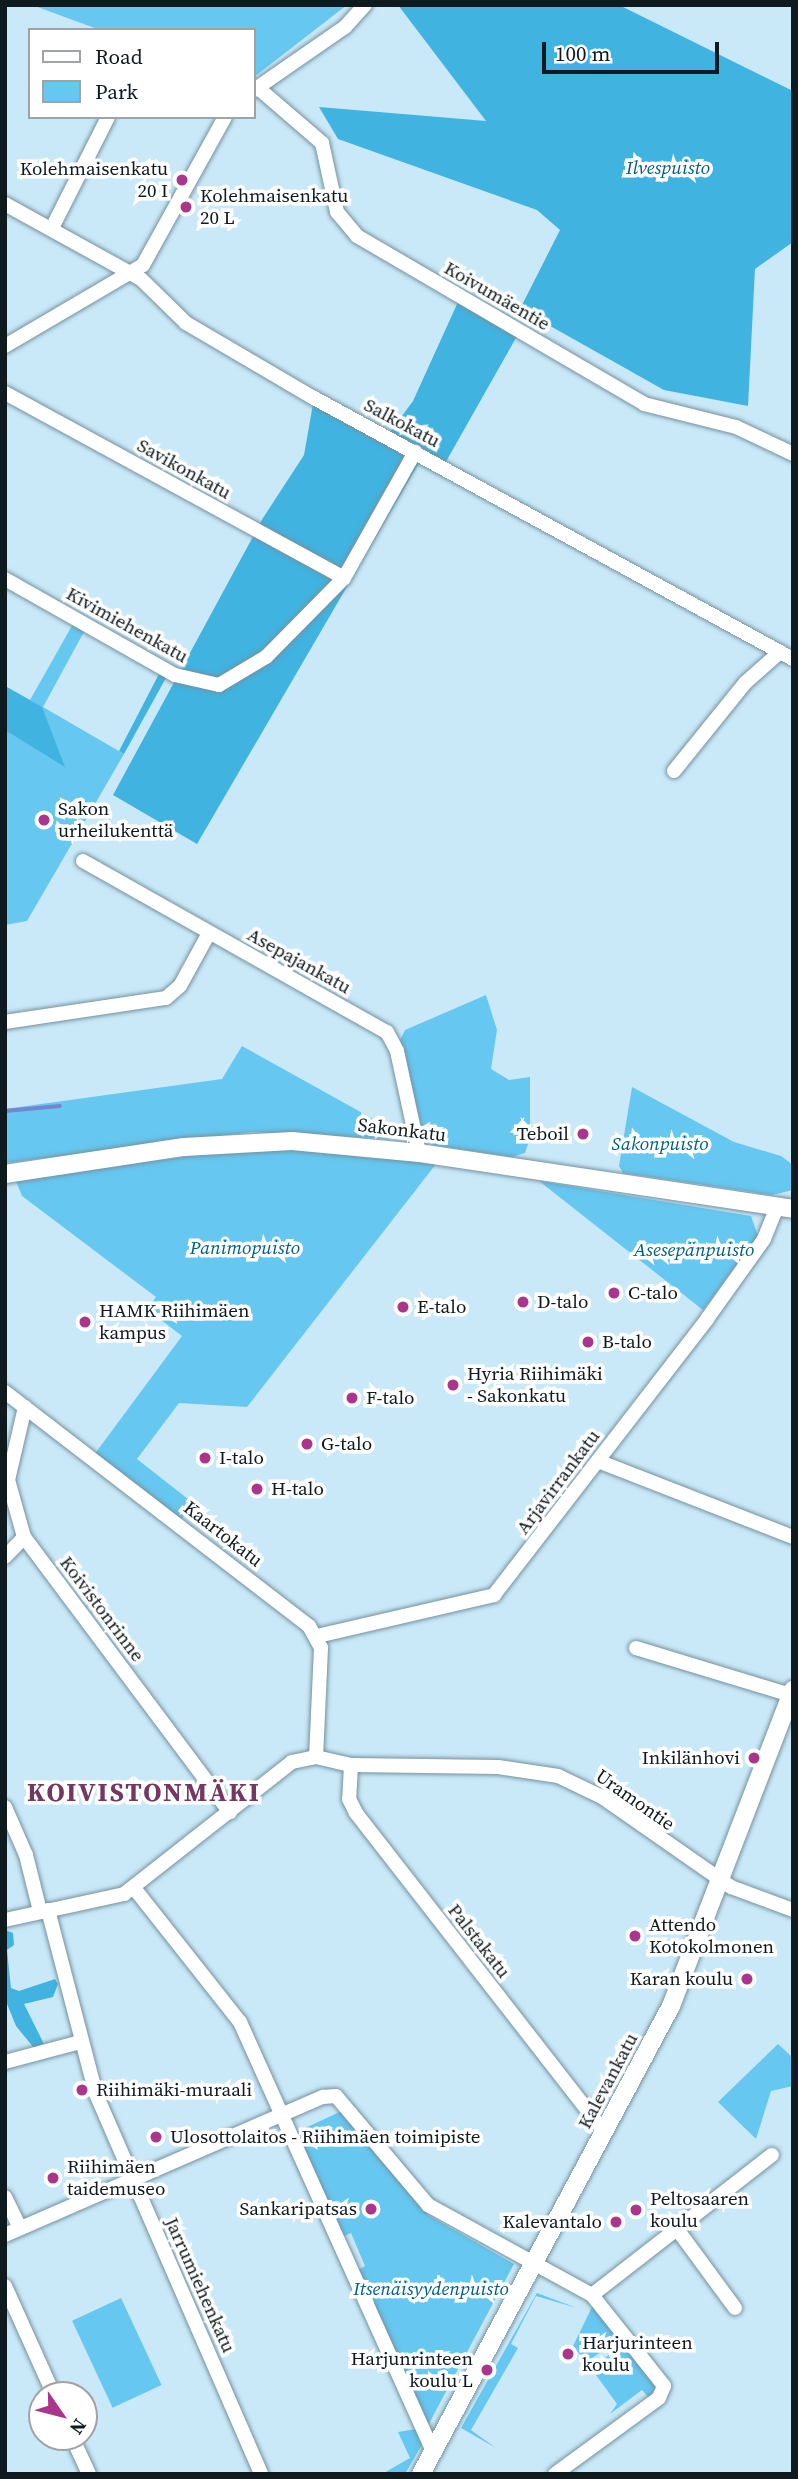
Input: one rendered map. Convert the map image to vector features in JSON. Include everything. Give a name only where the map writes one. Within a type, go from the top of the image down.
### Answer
[{"type":"street","points":[[256,89],[345,27],[365,5]]},
{"type":"street","name":"Koivumäentie","points":[[256,89],[318,137],[337,212],[357,236],[644,404],[736,427],[793,454]]},
{"type":"street","points":[[52,228],[107,119]]},
{"type":"street","points":[[5,346],[133,274],[153,249],[224,119]]},
{"type":"street","name":"Salkokatu","points":[[5,204],[133,274],[186,323],[786,656]]},
{"type":"street","name":"Savikonkatu","points":[[5,393],[344,578]]},
{"type":"street","name":"Kivimiehenkatu","points":[[5,579],[175,675],[219,685],[266,657],[344,578],[415,452]]},
{"type":"street","points":[[674,771],[745,683],[786,656]]},
{"type":"street","name":"Asepajankatu","points":[[83,861],[387,1032],[397,1051],[419,1153]]},
{"type":"street","points":[[5,1022],[166,998],[180,986],[209,933]]},
{"type":"street","name":"Sakonkatu","points":[[5,1174],[246,1142],[419,1153],[785,1208]]},
{"type":"street","name":"Arjavirrankatu","points":[[317,1636],[488,1599],[598,1461],[785,1208]]},
{"type":"street","name":"Kaartokatu","points":[[5,1392],[300,1617],[317,1636]]},
{"type":"street","name":"Koivistonrinne","points":[[25,1407],[7,1488],[24,1537],[230,1812]]},
{"type":"street","points":[[598,1461],[793,1537]]},
{"type":"street","points":[[5,1557],[24,1537]]},
{"type":"street","points":[[5,1920],[134,1888],[292,1762],[316,1757],[321,1648],[317,1636]]},
{"type":"street","points":[[636,1648],[792,1692]]},
{"type":"street","name":"Kalevankatu","points":[[421,2474],[671,2006],[792,1692]]},
{"type":"street","name":"Uramontie","points":[[316,1757],[351,1765],[498,1767],[558,1776],[602,1797],[720,1881],[793,1910]]},
{"type":"street","name":"Palstakatu","points":[[351,1765],[349,1799],[356,1813],[604,2132]]},
{"type":"street","name":"Jarrumiehenkatu","points":[[5,1807],[26,1855],[44,1910],[80,2042],[133,2179],[261,2474]]},
{"type":"street","points":[[134,1888],[232,2009],[433,2451]]},
{"type":"street","points":[[5,2062],[80,2042]]},
{"type":"street","points":[[5,2235],[323,2097],[336,2096],[346,2104],[428,2206],[592,2295],[664,2390],[555,2474]]},
{"type":"street","points":[[592,2295],[772,2155]]},
{"type":"street","points":[[5,2197],[20,2228]]},
{"type":"street","points":[[677,2229],[735,2308]]},
{"type":"street","points":[[5,2286],[48,2381]]},
{"type":"street","points":[[78,2451],[89,2474]]},
{"type":"green space","points":[[32,5],[347,5],[256,75],[256,28],[95,28]]},
{"type":"green space","name":"Ilvespuisto","points":[[398,5],[619,5],[793,91],[793,242],[755,269],[748,406],[664,390],[520,309],[560,230],[537,210],[338,139],[319,107],[486,121]]},
{"type":"green space","points":[[458,302],[517,336],[439,474],[419,463],[197,844],[113,795],[263,518],[304,455],[314,398],[385,439],[413,401]]},
{"type":"green space","name":"Sakon urheilukenttä","points":[[73,624],[85,630],[43,707],[124,754],[27,921],[5,925],[5,686],[30,700]]},
{"type":"green space","points":[[160,672],[167,676],[124,754],[119,751]]},
{"type":"green space","points":[[5,686],[42,707],[65,767],[5,730]]},
{"type":"green space","points":[[486,995],[497,1030],[491,1069],[509,1080],[530,1077],[530,1138],[525,1153],[512,1157],[433,1145],[423,1133],[400,1040],[405,1030]]},
{"type":"green space","points":[[242,1046],[411,1140],[252,1132],[5,1163],[5,1109],[222,1079]]},
{"type":"green space","name":"Sakonpuisto","points":[[632,1087],[734,1142],[781,1156],[793,1165],[793,1190],[772,1195],[623,1173],[619,1166]]},
{"type":"green space","name":"Panimopuisto","points":[[252,1148],[373,1154],[436,1164],[247,1407],[179,1403],[137,1459],[193,1503],[180,1521],[94,1455],[182,1336],[147,1309],[156,1297],[22,1196],[15,1179]]},
{"type":"green space","name":"Asesepänpuisto","points":[[539,1181],[751,1216],[758,1236],[703,1310]]},
{"type":"green space","points":[[5,1930],[13,1933],[14,1945],[7,1950],[11,1988],[19,1991],[55,1979],[58,1984],[53,1997],[24,2004],[44,2044],[34,2048],[16,2026],[5,1999]]},
{"type":"green space","points":[[778,2044],[793,2058],[793,2086],[771,2091],[756,2139],[718,2102]]},
{"type":"green space","name":"Itsenäisyydenpuisto","points":[[344,2110],[428,2215],[514,2264],[425,2431],[355,2272],[365,2266],[351,2233],[340,2238],[294,2133]]},
{"type":"green space","points":[[537,2293],[577,2308],[536,2296],[511,2344],[518,2348],[471,2430],[496,2448],[461,2428]]},
{"type":"green space","points":[[121,2298],[162,2385],[113,2408],[72,2321]]},
{"type":"green space","points":[[593,2305],[657,2385],[649,2398],[642,2390],[610,2414],[617,2404],[591,2368],[620,2347],[616,2342],[586,2362],[573,2346]]},
{"type":"green space","points":[[416,2429],[423,2443],[405,2474],[382,2474],[410,2458],[398,2432]]},
{"type":"waterway","points":[[5,1111],[60,1106]]},
{"type":"place","name":"Kolehmaisenkatu 20 I","points":[[182,180]]},
{"type":"place","name":"Kolehmaisenkatu 20 L","points":[[186,207]]},
{"type":"place","name":"Sakon urheilukenttä","points":[[44,820]]},
{"type":"place","name":"Teboil","points":[[583,1134]]},
{"type":"place","name":"C-talo","points":[[614,1293]]},
{"type":"place","name":"D-talo","points":[[523,1302]]},
{"type":"place","name":"E-talo","points":[[403,1307]]},
{"type":"place","name":"HAMK Riihimäen kampus","points":[[85,1322]]},
{"type":"place","name":"B-talo","points":[[588,1342]]},
{"type":"place","name":"Hyria Riihimäki - Sakonkatu","points":[[453,1385]]},
{"type":"place","name":"F-talo","points":[[352,1398]]},
{"type":"place","name":"G-talo","points":[[307,1444]]},
{"type":"place","name":"I-talo","points":[[205,1458]]},
{"type":"place","name":"H-talo","points":[[257,1489]]},
{"type":"place","name":"Inkilänhovi","points":[[754,1758]]},
{"type":"place","name":"Attendo Kotokolmonen","points":[[635,1936]]},
{"type":"place","name":"Karan koulu","points":[[747,1979]]},
{"type":"place","name":"Riihimäki-muraali","points":[[82,2090]]},
{"type":"place","name":"Ulosottolaitos - Riihimäen toimipiste","points":[[156,2137]]},
{"type":"place","name":"Riihimäen taidemuseo","points":[[53,2178]]},
{"type":"place","name":"Sankaripatsas","points":[[371,2209]]},
{"type":"place","name":"Peltosaaren koulu","points":[[636,2210]]},
{"type":"place","name":"Kalevantalo","points":[[616,2222]]},
{"type":"place","name":"Harjurinteen koulu","points":[[568,2354]]},
{"type":"place","name":"Harjunrinteen koulu L","points":[[487,2370]]},
{"type":"district","name":"KOIVISTONMÄKI","points":[[144,1793]]}]
